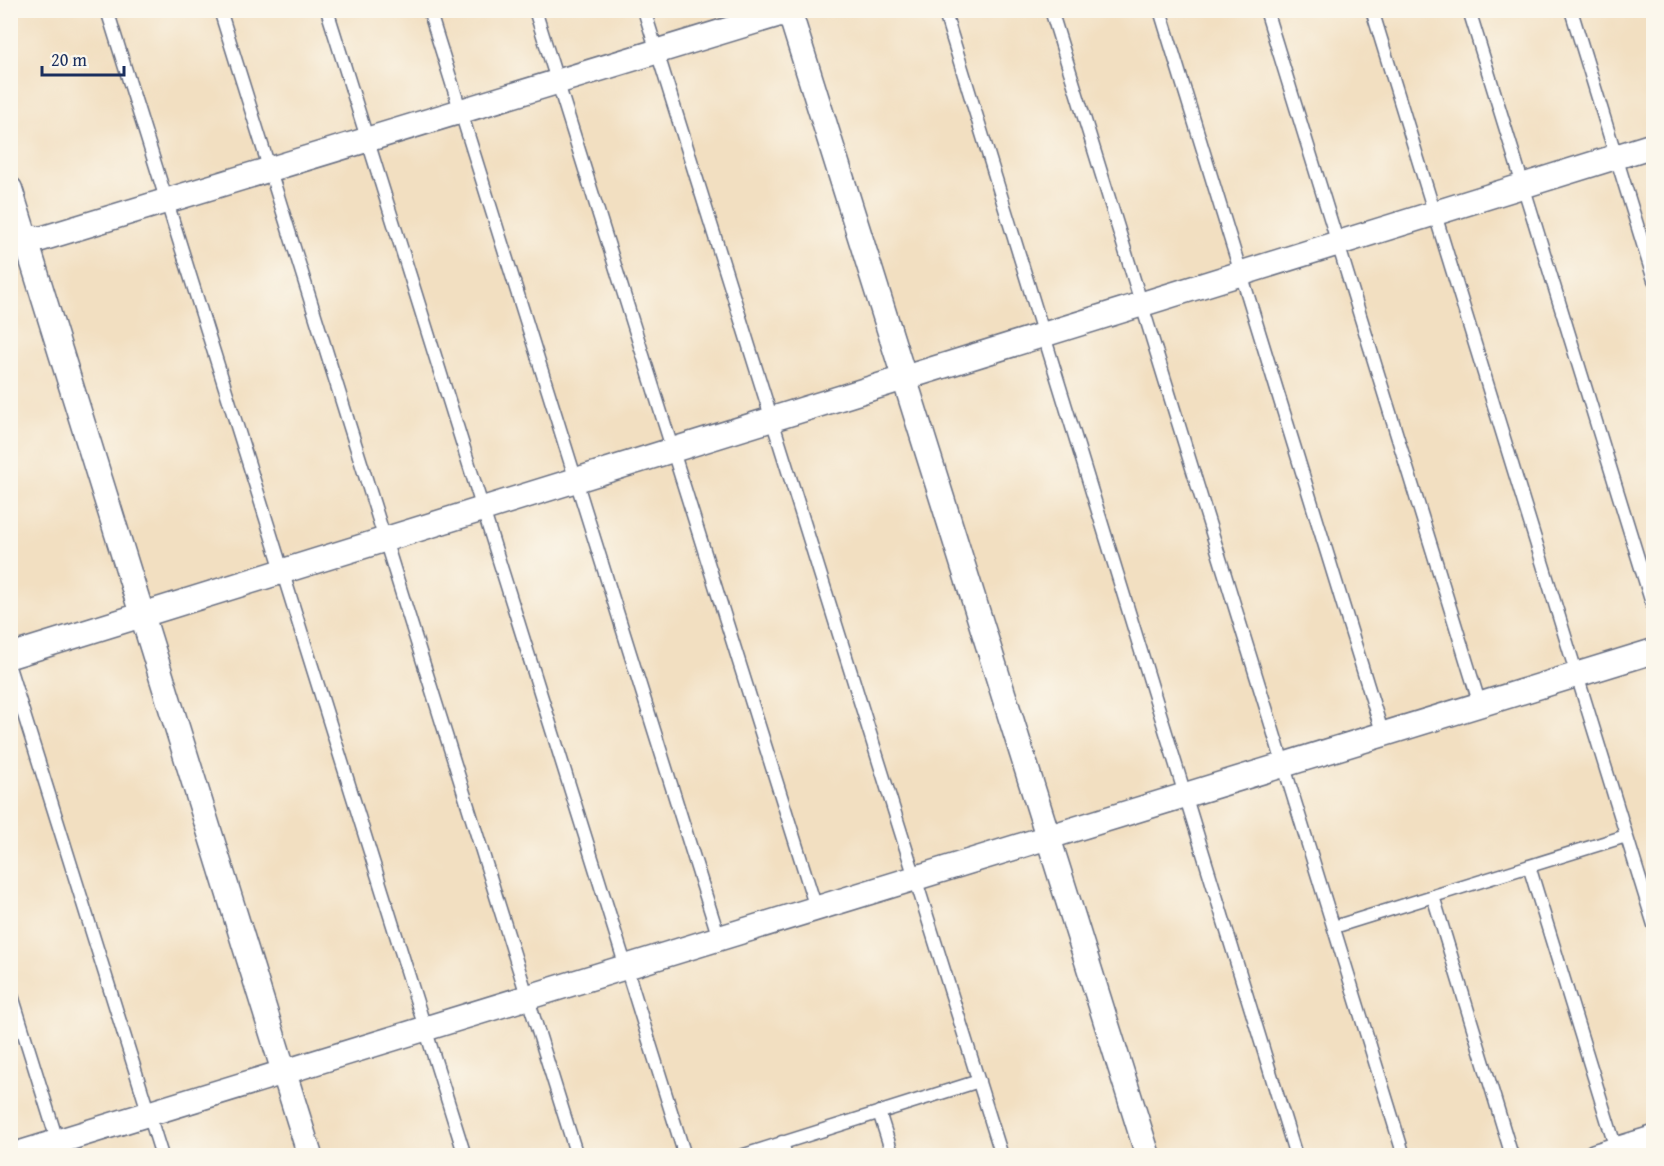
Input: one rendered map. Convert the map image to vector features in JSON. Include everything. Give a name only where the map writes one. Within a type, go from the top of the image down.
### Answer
[{"type":"street","points":[[18,236],[41,239],[791,11],[1148,1155]]},
{"type":"street","points":[[10,656],[1653,145]]},
{"type":"street","points":[[10,189],[18,236],[142,615],[310,1155]]},
{"type":"street","points":[[11,1155],[60,1148],[149,1113],[1653,651]]},
{"type":"street","points":[[1610,1153],[1653,1137]]},
{"type":"lane","points":[[107,10],[465,1155]]},
{"type":"lane","points":[[220,10],[577,1155]]},
{"type":"lane","points":[[327,10],[685,1155]]},
{"type":"lane","points":[[429,10],[718,938]]},
{"type":"lane","points":[[536,10],[816,908]]},
{"type":"lane","points":[[644,10],[1002,1155]]},
{"type":"lane","points":[[944,10],[1296,1155]]},
{"type":"lane","points":[[1052,10],[1404,1155]]},
{"type":"lane","points":[[1160,10],[1383,735]]},
{"type":"lane","points":[[1266,10],[1479,705]]},
{"type":"lane","points":[[1372,10],[1653,925]]},
{"type":"lane","points":[[1469,10],[1653,610]]},
{"type":"lane","points":[[1570,10],[1653,280]]},
{"type":"lane","points":[[10,670],[162,1155]]},
{"type":"lane","points":[[1334,927],[1626,836]]},
{"type":"lane","points":[[1529,866],[1610,1153]]},
{"type":"lane","points":[[1433,896],[1512,1155]]},
{"type":"lane","points":[[10,989],[60,1148]]},
{"type":"lane","points":[[741,1155],[979,1081]]},
{"type":"lane","points":[[879,1112],[893,1155]]},
{"type":"lane","points":[[782,1142],[786,1155]]}]
